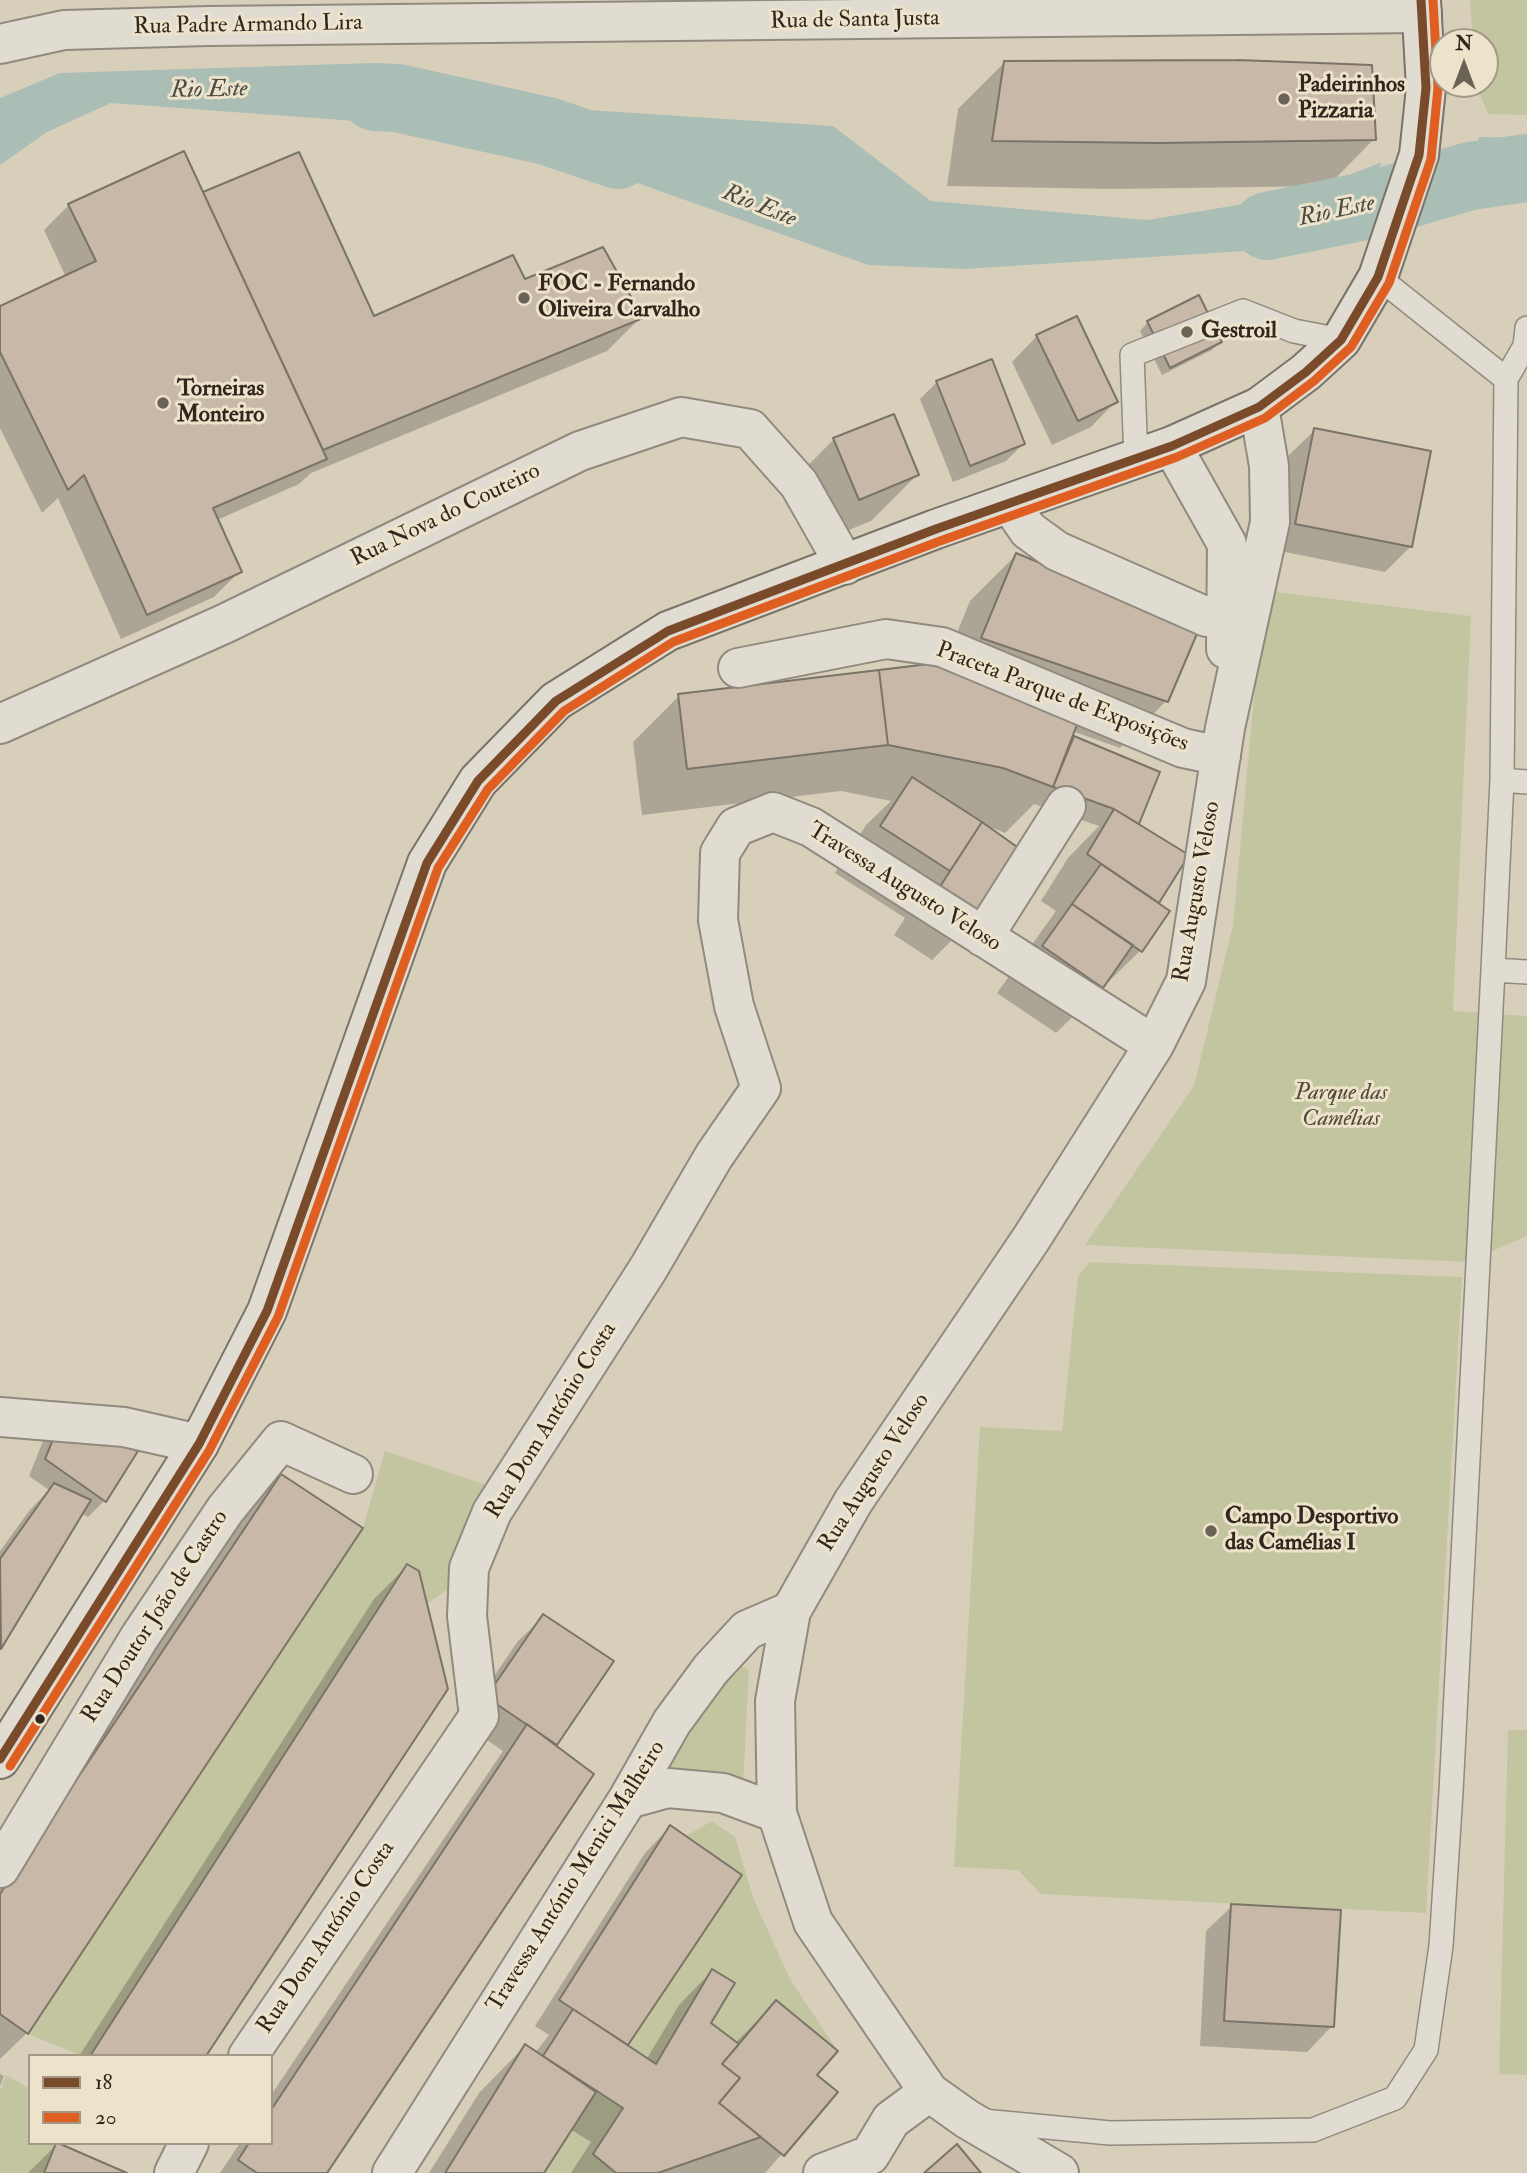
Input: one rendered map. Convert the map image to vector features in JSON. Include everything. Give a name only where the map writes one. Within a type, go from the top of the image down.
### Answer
[{"type":"street","name":"Rua de Santa Justa","points":[[499,24],[1421,7]]},
{"type":"street","points":[[0,1759],[199,1444],[267,1311],[427,863],[478,780],[556,701],[668,631],[936,529],[1011,505],[1172,446],[1259,407],[1306,372],[1341,340],[1378,277],[1414,172],[1421,147],[1426,88],[1421,7]]},
{"type":"street","name":"Rua Padre Armando Lira","points":[[0,44],[64,30],[499,24]]},
{"type":"street","name":"Rua Augusto Veloso","points":[[1059,2173],[967,2119],[929,2092],[813,1922],[777,1812],[775,1701],[791,1611],[853,1502],[1031,1239],[1154,1045],[1186,981],[1223,742],[1270,522],[1269,466],[1259,407]]},
{"type":"street","name":"Rua Nova do Couteiro","points":[[0,724],[224,624],[580,451],[681,418],[750,429],[799,484],[845,565]]},
{"type":"street","name":"Rua Augusto Veloso","points":[[1172,446],[1227,544],[1223,742]]},
{"type":"street","points":[[1011,505],[1028,530],[1058,551],[1207,617],[1220,614],[1227,604]]},
{"type":"street","name":"Praceta Parque de Exposições","points":[[738,668],[886,639],[942,647],[1183,747],[1223,742]]},
{"type":"street","points":[[983,937],[1066,806]]},
{"type":"street","name":"Travessa Augusto Veloso","points":[[761,1088],[734,1006],[718,919],[720,853],[736,827],[773,812],[811,827],[1154,1045]]},
{"type":"street","name":"Rua Dom António Costa","points":[[249,2054],[479,1716],[467,1616],[470,1567],[492,1512],[648,1269],[714,1156],[761,1088]]},
{"type":"street","points":[[0,1417],[124,1427],[199,1444]]},
{"type":"street","name":"Rua Doutor João de Castro","points":[[0,1868],[139,1638],[225,1510],[281,1441],[353,1474]]},
{"type":"street","name":"Travessa António Menici Malheiro","points":[[392,2173],[628,1799],[672,1722],[711,1669],[747,1630],[791,1611]]},
{"type":"street","points":[[628,1799],[668,1788],[682,1789],[723,1793],[777,1812]]},
{"type":"street","points":[[823,2173],[870,2155],[891,2120],[929,2092]]},
{"type":"lane","points":[[1378,277],[1506,379]]},
{"type":"lane","points":[[1136,460],[1132,355],[1243,312],[1294,331],[1341,340]]},
{"type":"lane","points":[[967,2119],[1110,2133],[1313,2130],[1395,2098],[1426,2050],[1441,1946],[1451,1792],[1493,970],[1502,780],[1506,379],[1525,346],[1527,328]]},
{"type":"lane","points":[[1502,780],[1527,782]]},
{"type":"lane","points":[[1493,970],[1527,972]]},
{"type":"green space","points":[[1470,0],[1527,0],[1527,115],[1488,114],[1482,98],[1499,98],[1499,28],[1472,28]]},
{"type":"green space","name":"Parque das Camélias","points":[[1268,591],[1471,616],[1453,1011],[1527,1016],[1527,1236],[1467,1262],[1085,1245],[1194,1086],[1233,925],[1260,632]]},
{"type":"green space","name":"Campo Desportivo das Camélias I","points":[[1090,1262],[1462,1277],[1426,1913],[1041,1894],[1018,1870],[954,1867],[980,1427],[1062,1431],[1078,1276]]},
{"type":"green space","points":[[385,1451],[489,1486],[457,1545],[459,1581],[427,1604],[419,1571],[406,1564],[91,2054],[77,2054],[28,2034],[363,1528]]},
{"type":"green space","points":[[734,1662],[749,1670],[743,1786],[668,1769]]},
{"type":"green space","points":[[1508,1730],[1527,1730],[1527,2075],[1499,2074]]},
{"type":"green space","points":[[712,1821],[735,1837],[754,1900],[791,1981],[838,2051],[776,2000],[739,2044],[711,2023],[735,1983],[712,1969],[656,2064],[628,2045],[742,1875],[686,1836]]},
{"type":"green space","points":[[6,2075],[28,2088],[28,2145],[55,2145],[44,2173],[0,2173],[0,2091]]},
{"type":"green space","points":[[596,2092],[623,2108],[593,2154],[616,2173],[544,2173]]},
{"type":"water","points":[[373,63],[464,84],[469,97],[464,129],[111,103],[47,132],[0,165],[0,98],[60,73]]},
{"type":"water","points":[[527,106],[833,126],[931,201],[1147,220],[1298,195],[1382,162],[1339,245],[964,269],[868,265],[533,146]]},
{"type":"water","points":[[1479,137],[1527,138],[1527,194],[1459,212]]},
{"type":"building","points":[[1238,60],[1372,65],[1376,140],[1159,143],[992,141],[1004,61]]},
{"type":"building","name":"Torneiras Monteiro","points":[[184,151],[327,459],[213,508],[242,572],[147,615],[84,475],[68,490],[0,352],[0,306],[96,261],[68,204]]},
{"type":"building","name":"FOC - Fernando Oliveira Carvalho","points":[[299,152],[374,316],[513,255],[525,279],[603,247],[643,318],[323,450],[203,192]]},
{"type":"building","points":[[1199,295],[1222,342],[1170,368],[1147,321]]},
{"type":"building","points":[[1077,316],[1118,402],[1078,421],[1036,335]]},
{"type":"building","points":[[992,359],[1025,444],[970,466],[936,381]]},
{"type":"building","points":[[894,414],[919,475],[859,500],[833,438]]},
{"type":"building","points":[[1314,428],[1431,451],[1412,547],[1295,524]]},
{"type":"building","points":[[1016,553],[1199,629],[1168,702],[981,638]]},
{"type":"building","points":[[937,663],[1078,722],[1053,787],[1003,768],[888,745],[879,670]]},
{"type":"building","points":[[879,670],[888,745],[687,769],[678,694]]},
{"type":"building","points":[[1074,736],[1160,772],[1139,824],[1114,809],[1053,787]]},
{"type":"building","points":[[912,777],[982,822],[950,871],[880,826]]},
{"type":"building","points":[[1114,809],[1189,855],[1159,903],[1087,854]]},
{"type":"building","points":[[982,822],[1020,849],[979,915],[939,888]]},
{"type":"building","points":[[1101,864],[1170,911],[1142,952],[1072,904]]},
{"type":"building","points":[[1072,904],[1133,945],[1103,988],[1042,946]]},
{"type":"building","points":[[60,1422],[138,1451],[106,1502],[45,1459]]},
{"type":"building","points":[[281,1474],[363,1528],[28,2034],[0,2014],[0,1894]]},
{"type":"building","points":[[54,1483],[91,1500],[1,1649],[0,1559]]},
{"type":"building","points":[[407,1564],[419,1571],[448,1689],[207,2054],[91,2054]]},
{"type":"building","points":[[543,1614],[614,1661],[557,1745],[486,1697]]},
{"type":"building","points":[[527,1724],[594,1774],[327,2173],[257,2173],[238,2160],[248,2145],[273,2145],[273,2107]]},
{"type":"building","points":[[670,1825],[742,1875],[628,2045],[559,2000]]},
{"type":"building","points":[[1231,1904],[1341,1910],[1334,2027],[1224,2021]]},
{"type":"building","points":[[712,1969],[735,1983],[711,2023],[739,2044],[722,2064],[740,2078],[719,2103],[761,2137],[658,2173],[616,2173],[593,2154],[623,2108],[543,2056],[573,2009],[656,2064]]},
{"type":"building","points":[[776,2000],[838,2051],[817,2075],[838,2092],[784,2156],[719,2103],[740,2078],[722,2064]]},
{"type":"building","points":[[525,2044],[596,2092],[544,2173],[445,2173]]},
{"type":"building","points":[[957,2144],[981,2173],[924,2173]]},
{"type":"building","points":[[55,2145],[63,2145],[127,2173],[44,2173]]},
{"type":"waterway","name":"Rio Este","points":[[375,97],[397,98],[547,131],[618,155]]},
{"type":"waterway","name":"Rio Este","points":[[1267,226],[1375,204],[1470,176],[1527,168]]},
{"type":"transit line","name":"18","points":[[0,1759],[199,1444],[267,1311],[427,863],[478,781],[556,701],[668,631],[936,529],[1172,446],[1259,407],[1306,372],[1341,340],[1378,277],[1419,155],[1426,88],[1421,0]]},
{"type":"transit line","name":"20","points":[[10,1766],[209,1451],[278,1317],[438,868],[488,789],[564,711],[673,642],[940,541],[1177,457],[1265,418],[1314,381],[1351,347],[1389,283],[1431,159],[1438,88],[1433,0]]},
{"type":"place","name":"Padeirinhos Pizzaria","points":[[1284,99]]},
{"type":"place","name":"FOC - Fernando Oliveira Carvalho","points":[[524,298]]},
{"type":"place","name":"Gestroil","points":[[1187,332]]},
{"type":"place","name":"Torneiras Monteiro","points":[[163,403]]},
{"type":"place","name":"Campo Desportivo das Camélias I","points":[[1211,1531]]}]
